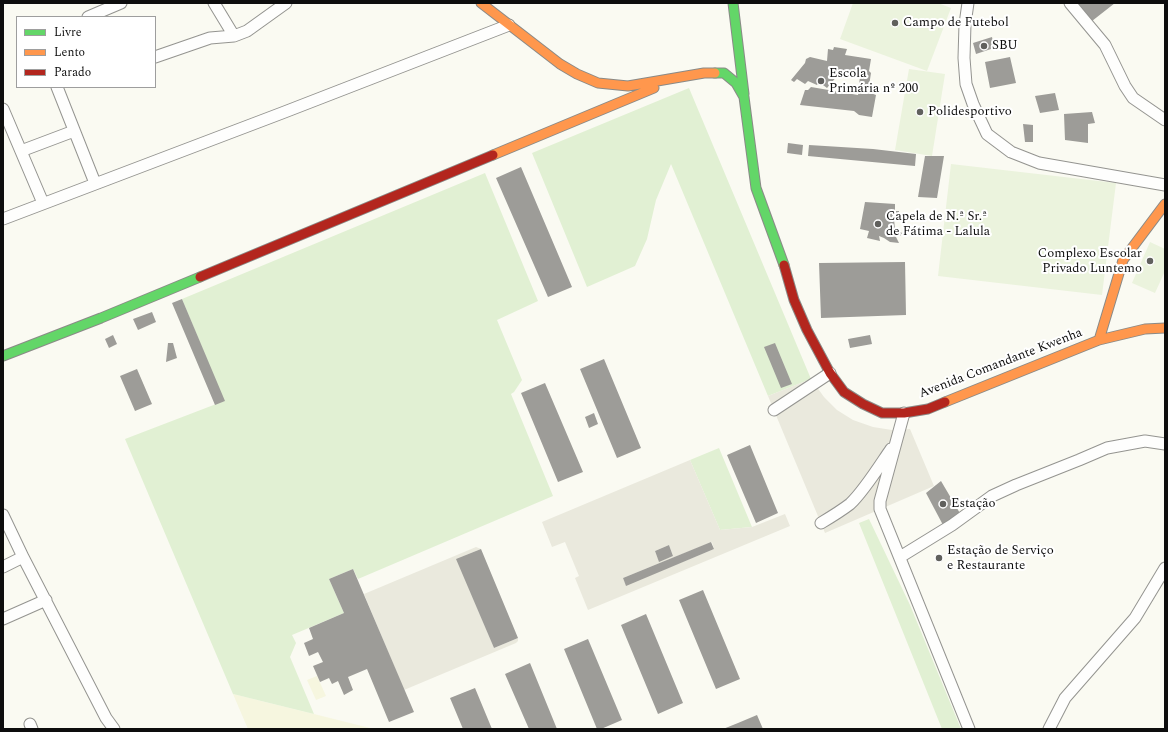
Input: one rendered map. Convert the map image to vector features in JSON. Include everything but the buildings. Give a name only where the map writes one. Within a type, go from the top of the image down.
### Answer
[{"type":"street","points":[[90,16],[121,3]]},
{"type":"street","points":[[214,3],[234,36]]},
{"type":"street","points":[[156,57],[210,38],[234,36],[247,31],[286,3]]},
{"type":"street","name":"Avenida Comandante Kwenha","points":[[481,3],[560,64],[577,74],[598,83],[628,86],[704,72],[724,73],[736,83],[744,97],[756,188],[799,312],[830,373],[844,392],[863,404],[882,413],[904,413],[928,409],[1099,340],[1145,329],[1165,328]]},
{"type":"street","points":[[733,3],[744,97]]},
{"type":"street","points":[[968,3],[965,24],[964,58],[966,84],[973,104],[987,134],[1011,152],[1039,162],[1165,185]]},
{"type":"street","points":[[1070,3],[1105,45],[1125,86],[1133,98],[1165,120]]},
{"type":"street","points":[[3,219],[509,25]]},
{"type":"street","points":[[3,356],[109,315],[677,78]]},
{"type":"street","points":[[61,88],[74,131],[95,184]]},
{"type":"street","points":[[3,109],[43,203]]},
{"type":"street","points":[[21,151],[74,131]]},
{"type":"street","points":[[1099,340],[1123,260],[1165,204]]},
{"type":"street","points":[[774,410],[830,373]]},
{"type":"street","points":[[904,413],[899,437],[880,501],[880,509],[969,729]]},
{"type":"street","points":[[821,523],[851,502],[880,465],[899,437]]},
{"type":"street","points":[[900,557],[952,525],[992,496],[1022,482],[1107,448],[1145,441],[1165,444]]},
{"type":"street","points":[[3,515],[106,718],[114,729]]},
{"type":"street","points":[[3,566],[23,557]]},
{"type":"street","points":[[1049,729],[1065,698],[1135,618],[1165,568]]},
{"type":"street","points":[[3,619],[46,600]]},
{"type":"green space","name":"Campo de Futebol","points":[[853,3],[938,3],[951,8],[927,71],[840,39]]},
{"type":"green space","name":"Polidesportivo","points":[[909,69],[945,74],[932,156],[895,150]]},
{"type":"green space","points":[[689,88],[811,379],[768,396],[671,164],[656,200],[647,239],[635,266],[587,287],[532,153]]},
{"type":"green space","points":[[951,164],[1116,183],[1102,295],[938,276]]},
{"type":"green space","points":[[485,173],[538,301],[497,320],[522,380],[511,394],[553,496],[358,579],[353,569],[329,579],[344,613],[292,635],[296,643],[290,657],[314,714],[233,694],[125,439],[224,401],[182,299]]},
{"type":"green space","name":"Complexo Escolar Privado Luntemo","points":[[1150,242],[1165,249],[1165,271],[1155,293],[1132,283]]},
{"type":"green space","points":[[719,448],[752,527],[720,530],[690,460]]},
{"type":"green space","points":[[869,519],[910,605],[961,729],[942,729],[859,523]]},
{"type":"green space","points":[[317,676],[326,696],[316,700],[307,680]]},
{"type":"green space","points":[[233,694],[314,714],[374,729],[248,729]]},
{"type":"shaded area","points":[[811,379],[824,397],[837,410],[853,420],[873,427],[892,430],[910,429],[934,486],[825,533],[768,396]]},
{"type":"shaded area","points":[[690,460],[720,530],[752,527],[785,514],[790,526],[588,610],[575,578],[579,576],[565,542],[552,547],[542,522]],"holes":[[[712,542],[714,549],[626,585],[623,578]],[[669,545],[673,556],[659,561],[655,551]]]},
{"type":"shaded area","points":[[476,547],[481,549],[457,559],[494,648],[518,638],[518,641],[404,690],[364,594]]},
{"type":"traffic: fast","points":[[733,3],[744,94]]},
{"type":"traffic: fast","points":[[715,73],[724,73],[736,83],[744,97],[756,188],[784,265]]},
{"type":"traffic: fast","points":[[3,356],[101,318],[200,277]]},
{"type":"traffic: slow","points":[[481,3],[560,64],[577,74],[598,83],[628,86],[704,73],[715,73]]},
{"type":"traffic: slow","points":[[493,155],[654,88]]},
{"type":"traffic: slow","points":[[1099,340],[1123,260],[1165,204]]},
{"type":"traffic: slow","points":[[945,402],[1099,340],[1145,329],[1165,328]]},
{"type":"traffic: jam","points":[[200,277],[493,155]]},
{"type":"traffic: jam","points":[[784,265],[794,300],[807,330],[830,373],[844,392],[863,404],[882,413],[904,413],[928,409],[945,402]]},
{"type":"place","name":"Campo de Futebol","points":[[895,23]]},
{"type":"place","name":"SBU","points":[[984,46]]},
{"type":"place","name":"Escola Primária nº 200","points":[[821,81]]},
{"type":"place","name":"Polidesportivo","points":[[920,112]]},
{"type":"place","name":"Capela de N.ª Sr.ª de Fátima - Lalula","points":[[878,224]]},
{"type":"place","name":"Complexo Escolar Privado Luntemo","points":[[1150,261]]},
{"type":"place","name":"Estação","points":[[943,504]]},
{"type":"place","name":"Estação de Serviço e Restaurante","points":[[939,558]]}]
